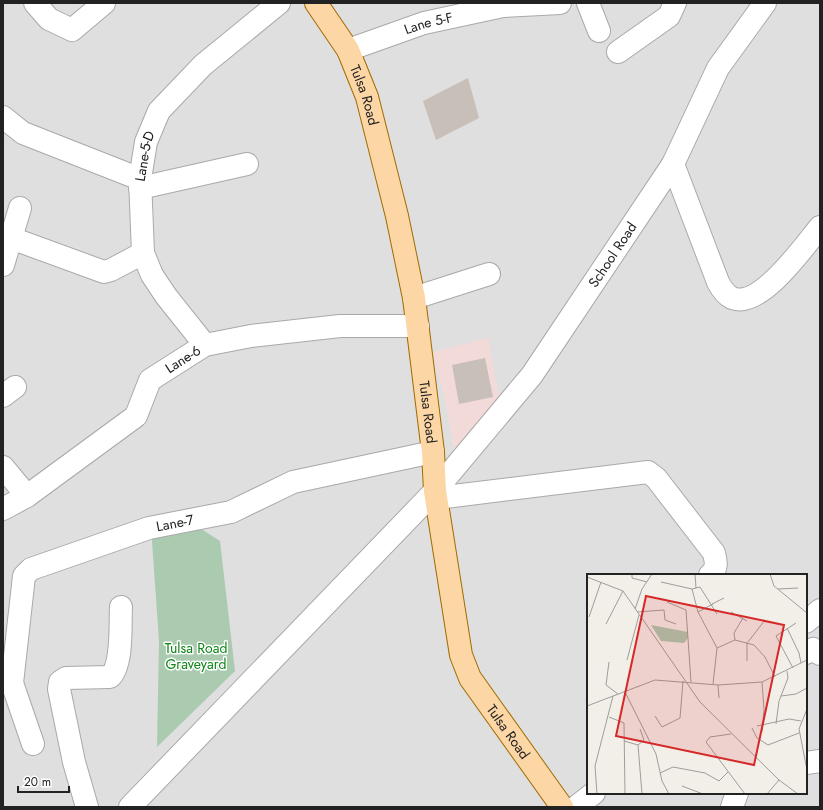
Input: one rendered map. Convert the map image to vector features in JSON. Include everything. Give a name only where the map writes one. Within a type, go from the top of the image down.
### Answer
[{"type":"main road","name":"Tulsa Road","points":[[316,3],[348,50],[367,97],[383,155],[414,298],[433,452],[436,495],[463,661],[470,678],[562,807]]},
{"type":"street","points":[[35,3],[49,19],[72,30],[104,3]]},
{"type":"street","name":"Lane-5-D","points":[[205,345],[166,296],[152,275],[143,253],[140,184],[146,142],[159,112],[203,66],[279,3]]},
{"type":"street","name":"Lane 5-F","points":[[348,50],[431,21],[503,6],[560,3]]},
{"type":"street","points":[[588,3],[599,31]]},
{"type":"street","points":[[618,52],[669,16],[675,3]]},
{"type":"street","name":"School Road","points":[[130,807],[436,495],[532,375],[673,164],[718,68],[765,3]]},
{"type":"street","points":[[3,117],[22,133],[140,184],[247,164]]},
{"type":"street","points":[[673,164],[718,282],[724,291],[732,298],[744,299],[751,297],[779,276],[820,227]]},
{"type":"street","points":[[3,265],[20,208]]},
{"type":"street","points":[[11,238],[104,272],[111,270],[143,253]]},
{"type":"street","points":[[414,298],[489,274]]},
{"type":"street","name":"Lane-6","points":[[3,509],[27,496],[136,416],[150,380],[205,345],[251,336],[340,326],[418,326]]},
{"type":"street","name":"Lane-7","points":[[7,683],[24,576],[31,569],[149,528],[231,512],[293,482],[433,452]]},
{"type":"street","points":[[3,467],[27,496]]},
{"type":"street","points":[[436,495],[648,472],[656,478],[714,553],[716,563],[714,571],[711,574]]},
{"type":"street","points":[[87,807],[74,762],[59,689],[60,682],[66,678],[110,676],[115,672],[118,663],[121,606]]},
{"type":"street","points":[[807,621],[820,610]]},
{"type":"street","points":[[807,652],[813,649],[820,654]]},
{"type":"street","points":[[7,683],[33,744]]},
{"type":"street","points":[[807,763],[820,761]]},
{"type":"street","points":[[576,807],[593,794]]},
{"type":"street","points":[[732,807],[737,794]]},
{"type":"shaded area","points":[[3,3],[820,3],[820,807],[3,807]]},
{"type":"shaded area","points":[[488,338],[500,402],[454,452],[446,405],[433,352]]},
{"type":"green space","name":"Tulsa Road Graveyard","points":[[187,520],[220,541],[235,671],[157,747],[159,641],[151,527]]},
{"type":"building","points":[[468,78],[479,118],[436,140],[423,101]]},
{"type":"building","points":[[485,358],[493,397],[459,404],[452,365]]}]
